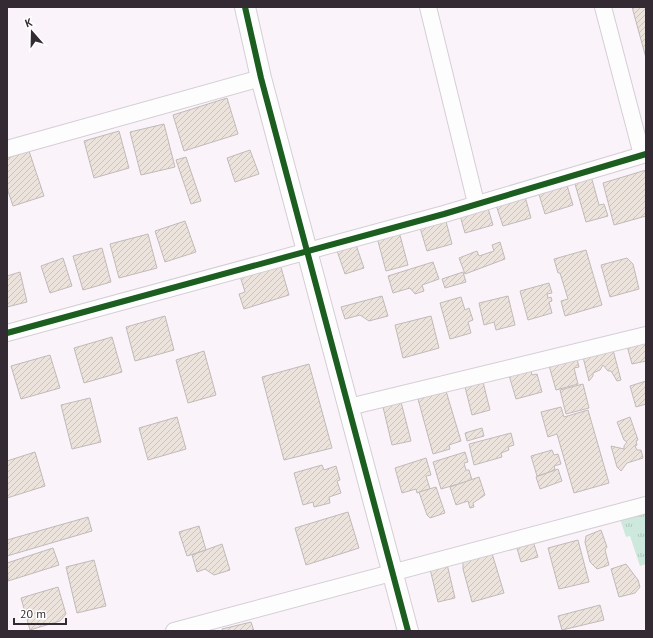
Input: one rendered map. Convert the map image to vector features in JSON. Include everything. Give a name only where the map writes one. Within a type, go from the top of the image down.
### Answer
[{"type":"street","points":[[244,7],[261,78],[408,631]]},
{"type":"street","points":[[428,7],[476,203]]},
{"type":"street","points":[[7,333],[444,214],[476,203],[644,154],[603,7]]},
{"type":"street","points":[[7,149],[261,78]]},
{"type":"street","points":[[349,407],[646,335]]},
{"type":"street","points":[[174,631],[646,505]]},
{"type":"green space","points":[[646,508],[646,564],[640,566],[630,536],[626,537],[619,516]]},
{"type":"building","points":[[632,7],[646,7],[646,58]]},
{"type":"building","points":[[227,98],[238,134],[184,151],[173,115]]},
{"type":"building","points":[[164,124],[175,167],[141,175],[130,132]]},
{"type":"building","points":[[119,131],[129,168],[94,178],[84,141]]},
{"type":"building","points":[[250,150],[259,174],[235,182],[227,158]]},
{"type":"building","points":[[29,151],[44,196],[13,206],[7,188],[7,158]]},
{"type":"building","points":[[186,157],[201,201],[191,204],[176,160]]},
{"type":"building","points":[[588,165],[599,205],[604,204],[608,216],[586,222],[571,170]]},
{"type":"building","points":[[646,170],[646,216],[614,225],[603,183]]},
{"type":"building","points":[[566,182],[573,205],[545,214],[538,191]]},
{"type":"building","points":[[524,193],[531,218],[503,226],[495,202]]},
{"type":"building","points":[[487,205],[493,225],[465,233],[459,212]]},
{"type":"building","points":[[444,214],[452,244],[427,251],[418,221]]},
{"type":"building","points":[[185,221],[196,252],[165,262],[155,231]]},
{"type":"building","points":[[398,228],[408,265],[386,271],[376,234]]},
{"type":"building","points":[[148,234],[157,268],[119,278],[110,244]]},
{"type":"building","points":[[354,239],[364,268],[345,274],[335,245]]},
{"type":"building","points":[[500,242],[505,259],[465,274],[459,258],[477,251],[479,256],[494,251],[492,245]]},
{"type":"building","points":[[102,248],[111,282],[83,290],[73,256]]},
{"type":"building","points":[[586,250],[602,305],[565,316],[561,301],[568,299],[554,259]]},
{"type":"building","points":[[63,258],[72,286],[50,293],[41,266]]},
{"type":"building","points":[[627,258],[633,264],[639,289],[610,297],[601,265]]},
{"type":"building","points":[[433,262],[439,279],[422,285],[424,291],[415,294],[410,288],[393,293],[388,276]]},
{"type":"building","points":[[280,264],[289,295],[244,309],[239,294],[245,292],[240,276]]},
{"type":"building","points":[[20,272],[27,302],[7,307],[7,276]]},
{"type":"building","points":[[463,272],[466,282],[445,288],[442,279]]},
{"type":"building","points":[[549,283],[552,293],[547,294],[548,298],[551,297],[552,301],[549,302],[552,313],[528,320],[520,291]]},
{"type":"building","points":[[382,296],[388,316],[369,321],[360,315],[345,319],[341,307]]},
{"type":"building","points":[[508,296],[515,325],[496,330],[494,322],[484,325],[479,303]]},
{"type":"building","points":[[461,297],[465,310],[469,308],[473,320],[468,322],[471,333],[450,339],[440,303]]},
{"type":"building","points":[[165,316],[174,350],[135,361],[126,327]]},
{"type":"building","points":[[431,316],[439,348],[403,358],[395,325]]},
{"type":"building","points":[[624,335],[646,337],[646,361],[632,364]]},
{"type":"building","points":[[112,337],[122,372],[84,383],[74,348]]},
{"type":"building","points":[[612,346],[621,380],[617,381],[611,371],[608,371],[603,365],[600,370],[593,373],[593,376],[589,381],[582,353]]},
{"type":"building","points":[[204,351],[216,395],[188,403],[176,360]]},
{"type":"building","points":[[50,355],[60,388],[21,399],[11,366]]},
{"type":"building","points":[[576,355],[579,367],[574,368],[578,384],[556,390],[548,362]]},
{"type":"building","points":[[309,364],[332,448],[284,460],[262,377]]},
{"type":"building","points":[[530,366],[532,375],[537,374],[542,392],[516,399],[508,372]]},
{"type":"building","points":[[482,378],[490,410],[472,415],[464,383]]},
{"type":"building","points":[[646,381],[646,404],[636,407],[630,386]]},
{"type":"building","points":[[583,384],[589,408],[566,414],[560,390]]},
{"type":"building","points":[[446,391],[461,441],[449,445],[450,449],[433,454],[418,399]]},
{"type":"building","points":[[90,398],[101,442],[72,449],[61,405]]},
{"type":"building","points":[[401,402],[411,441],[392,445],[383,407]]},
{"type":"building","points":[[561,407],[564,417],[588,410],[609,483],[574,493],[557,434],[548,437],[541,412]]},
{"type":"building","points":[[177,417],[186,449],[148,460],[139,428]]},
{"type":"building","points":[[630,417],[638,440],[636,441],[637,445],[635,446],[637,450],[641,450],[643,458],[627,463],[621,471],[617,467],[611,446],[624,449],[627,442],[624,440],[617,422]]},
{"type":"building","points":[[482,428],[484,436],[467,441],[465,433]]},
{"type":"building","points":[[511,433],[514,445],[508,447],[509,450],[501,453],[502,457],[474,465],[469,444]]},
{"type":"building","points":[[552,450],[554,455],[558,454],[561,464],[554,466],[555,469],[550,472],[537,476],[531,456]]},
{"type":"building","points":[[35,452],[45,486],[7,498],[7,461]]},
{"type":"building","points":[[465,452],[468,462],[464,463],[466,470],[469,470],[472,480],[441,489],[433,462]]},
{"type":"building","points":[[426,458],[431,475],[426,476],[430,489],[417,493],[416,489],[402,493],[395,468]]},
{"type":"building","points":[[322,465],[324,470],[336,466],[340,480],[337,481],[341,493],[329,497],[330,503],[314,507],[313,502],[303,505],[294,473]]},
{"type":"building","points":[[558,469],[562,481],[540,489],[536,477]]},
{"type":"building","points":[[479,477],[485,495],[473,503],[474,507],[470,508],[468,501],[456,505],[450,487]]},
{"type":"building","points":[[436,487],[445,513],[430,518],[427,515],[419,492]]},
{"type":"building","points":[[348,512],[359,548],[306,565],[295,528]]},
{"type":"building","points":[[88,517],[92,531],[7,556],[7,540]]},
{"type":"building","points":[[199,526],[206,550],[187,556],[179,532]]},
{"type":"building","points":[[601,530],[607,547],[605,550],[609,565],[597,569],[590,562],[585,542],[586,536]]},
{"type":"building","points":[[578,540],[589,582],[559,589],[548,548]]},
{"type":"building","points":[[533,541],[538,557],[521,562],[516,545]]},
{"type":"building","points":[[222,544],[230,570],[214,575],[205,569],[197,572],[192,555]]},
{"type":"building","points":[[53,548],[59,565],[8,581],[7,563]]},
{"type":"building","points":[[491,550],[504,593],[472,602],[463,569],[463,558]]},
{"type":"building","points":[[94,560],[106,606],[77,613],[66,567]]},
{"type":"building","points":[[447,564],[455,598],[438,602],[430,569]]},
{"type":"building","points":[[626,564],[638,580],[640,587],[635,593],[619,597],[611,569]]},
{"type":"building","points":[[58,587],[66,614],[60,621],[30,630],[21,598]]},
{"type":"building","points":[[600,605],[604,620],[562,630],[558,616]]},
{"type":"building","points":[[251,622],[254,631],[223,631],[222,629]]},
{"type":"cycle path","points":[[245,7],[261,78],[408,631]]},
{"type":"cycle path","points":[[7,333],[444,214],[646,154]]}]
